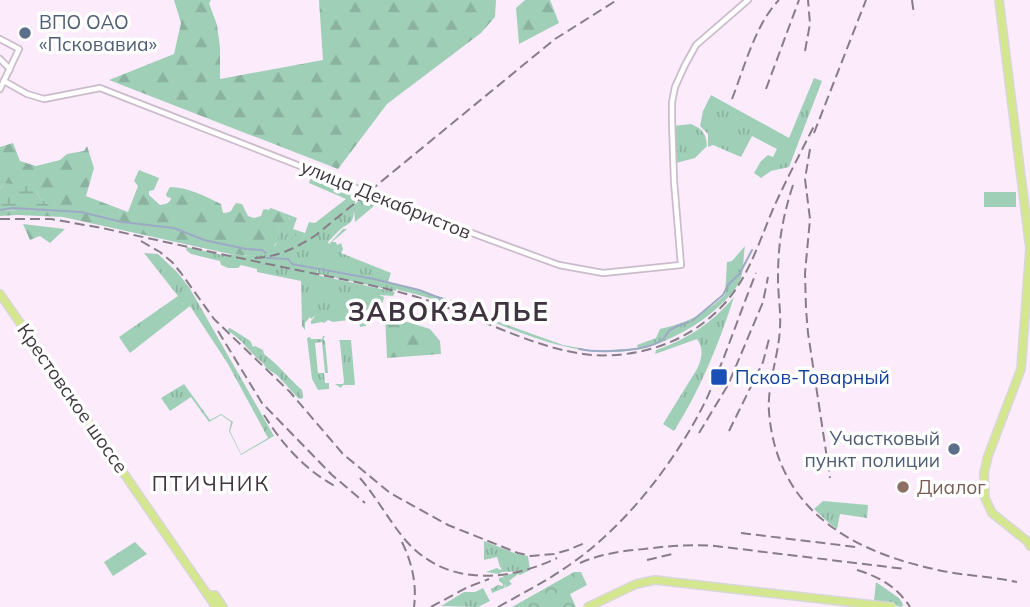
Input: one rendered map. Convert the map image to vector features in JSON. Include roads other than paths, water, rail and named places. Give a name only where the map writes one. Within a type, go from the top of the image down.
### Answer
[{"type":"main road","points":[[999,0],[1030,249],[1021,369],[988,456],[984,474],[985,496],[992,513],[1027,541],[1030,547]]},
{"type":"main road","name":"Крестовское шоссе","points":[[0,294],[3,304],[216,607]]},
{"type":"main road","points":[[588,607],[636,584],[654,580],[892,607]]},
{"type":"main road","points":[[209,607],[208,595],[215,595],[223,607]]},
{"type":"street","name":"улица Декабристов","points":[[4,81],[44,99],[99,88],[559,265],[603,273],[681,265],[674,181],[672,102],[675,87],[696,46],[748,0]]},
{"type":"street","points":[[0,39],[19,49],[0,89]]},
{"type":"street","points":[[0,59],[10,69]]},
{"type":"waterway","points":[[0,210],[13,208],[81,212],[122,222],[174,228],[204,240],[262,250],[266,253]]},
{"type":"waterway","points":[[692,321],[723,295],[728,285],[740,273],[752,250]]},
{"type":"waterway","points":[[267,258],[288,259],[292,264],[374,279],[419,290],[445,300]]},
{"type":"waterway","points":[[579,349],[609,351],[645,347],[662,340],[673,328],[689,322]]},
{"type":"railway","points":[[255,258],[287,251],[316,235],[555,39],[617,0]]},
{"type":"railway","points":[[732,99],[757,33],[779,0]]},
{"type":"railway","points":[[766,89],[799,0]]},
{"type":"railway","points":[[805,51],[810,24],[808,0]]},
{"type":"railway","points":[[814,133],[866,0]]},
{"type":"railway","points":[[912,0],[914,15]]},
{"type":"railway","points":[[0,219],[51,219],[102,228],[366,284],[417,297],[526,339],[570,352],[592,355],[625,354],[673,341],[701,324],[725,303],[750,265],[778,198],[815,124]]},
{"type":"railway","points":[[810,149],[805,179],[810,219],[805,273],[806,309],[830,478]]},
{"type":"railway","points":[[793,185],[783,220],[780,243],[780,327],[769,401],[775,447],[788,478],[805,503],[828,524],[854,541],[915,564],[948,572],[1017,582]]},
{"type":"railway","points":[[141,241],[172,262],[214,319],[290,392],[343,454],[390,493],[448,525],[518,553],[531,556],[554,554],[587,542]]},
{"type":"railway","points":[[498,607],[554,575],[592,547],[631,510],[666,467],[707,398],[756,273]]},
{"type":"railway","points":[[699,433],[728,385],[763,302],[768,277]]},
{"type":"railway","points":[[218,331],[262,403],[332,475],[365,503]]},
{"type":"railway","points":[[729,431],[763,362],[769,339]]},
{"type":"railway","points":[[264,415],[295,455],[335,486]]},
{"type":"railway","points":[[360,478],[408,543],[441,567],[479,576],[498,575],[518,572],[557,558]]},
{"type":"railway","points":[[741,533],[856,547]]},
{"type":"railway","points":[[402,542],[413,574],[414,607]]},
{"type":"railway","points":[[580,563],[619,552],[697,545],[905,569]]},
{"type":"railway","points":[[647,560],[672,554]]},
{"type":"railway","points":[[857,570],[887,584],[910,607]]},
{"type":"railway","points":[[431,607],[489,579]]},
{"type":"place","name":"ВПО ОАО «Псковавиа»","points":[[25,33]]},
{"type":"place","name":"Псков-Товарный","points":[[719,377]]},
{"type":"place","name":"Участковый пункт полиции","points":[[954,449]]},
{"type":"place","name":"Диалог","points":[[903,487]]},
{"type":"district","name":"ЗАВОКЗАЛЬЕ","points":[[449,311]]},
{"type":"district","name":"ПТИЧНИК","points":[[211,483]]}]
